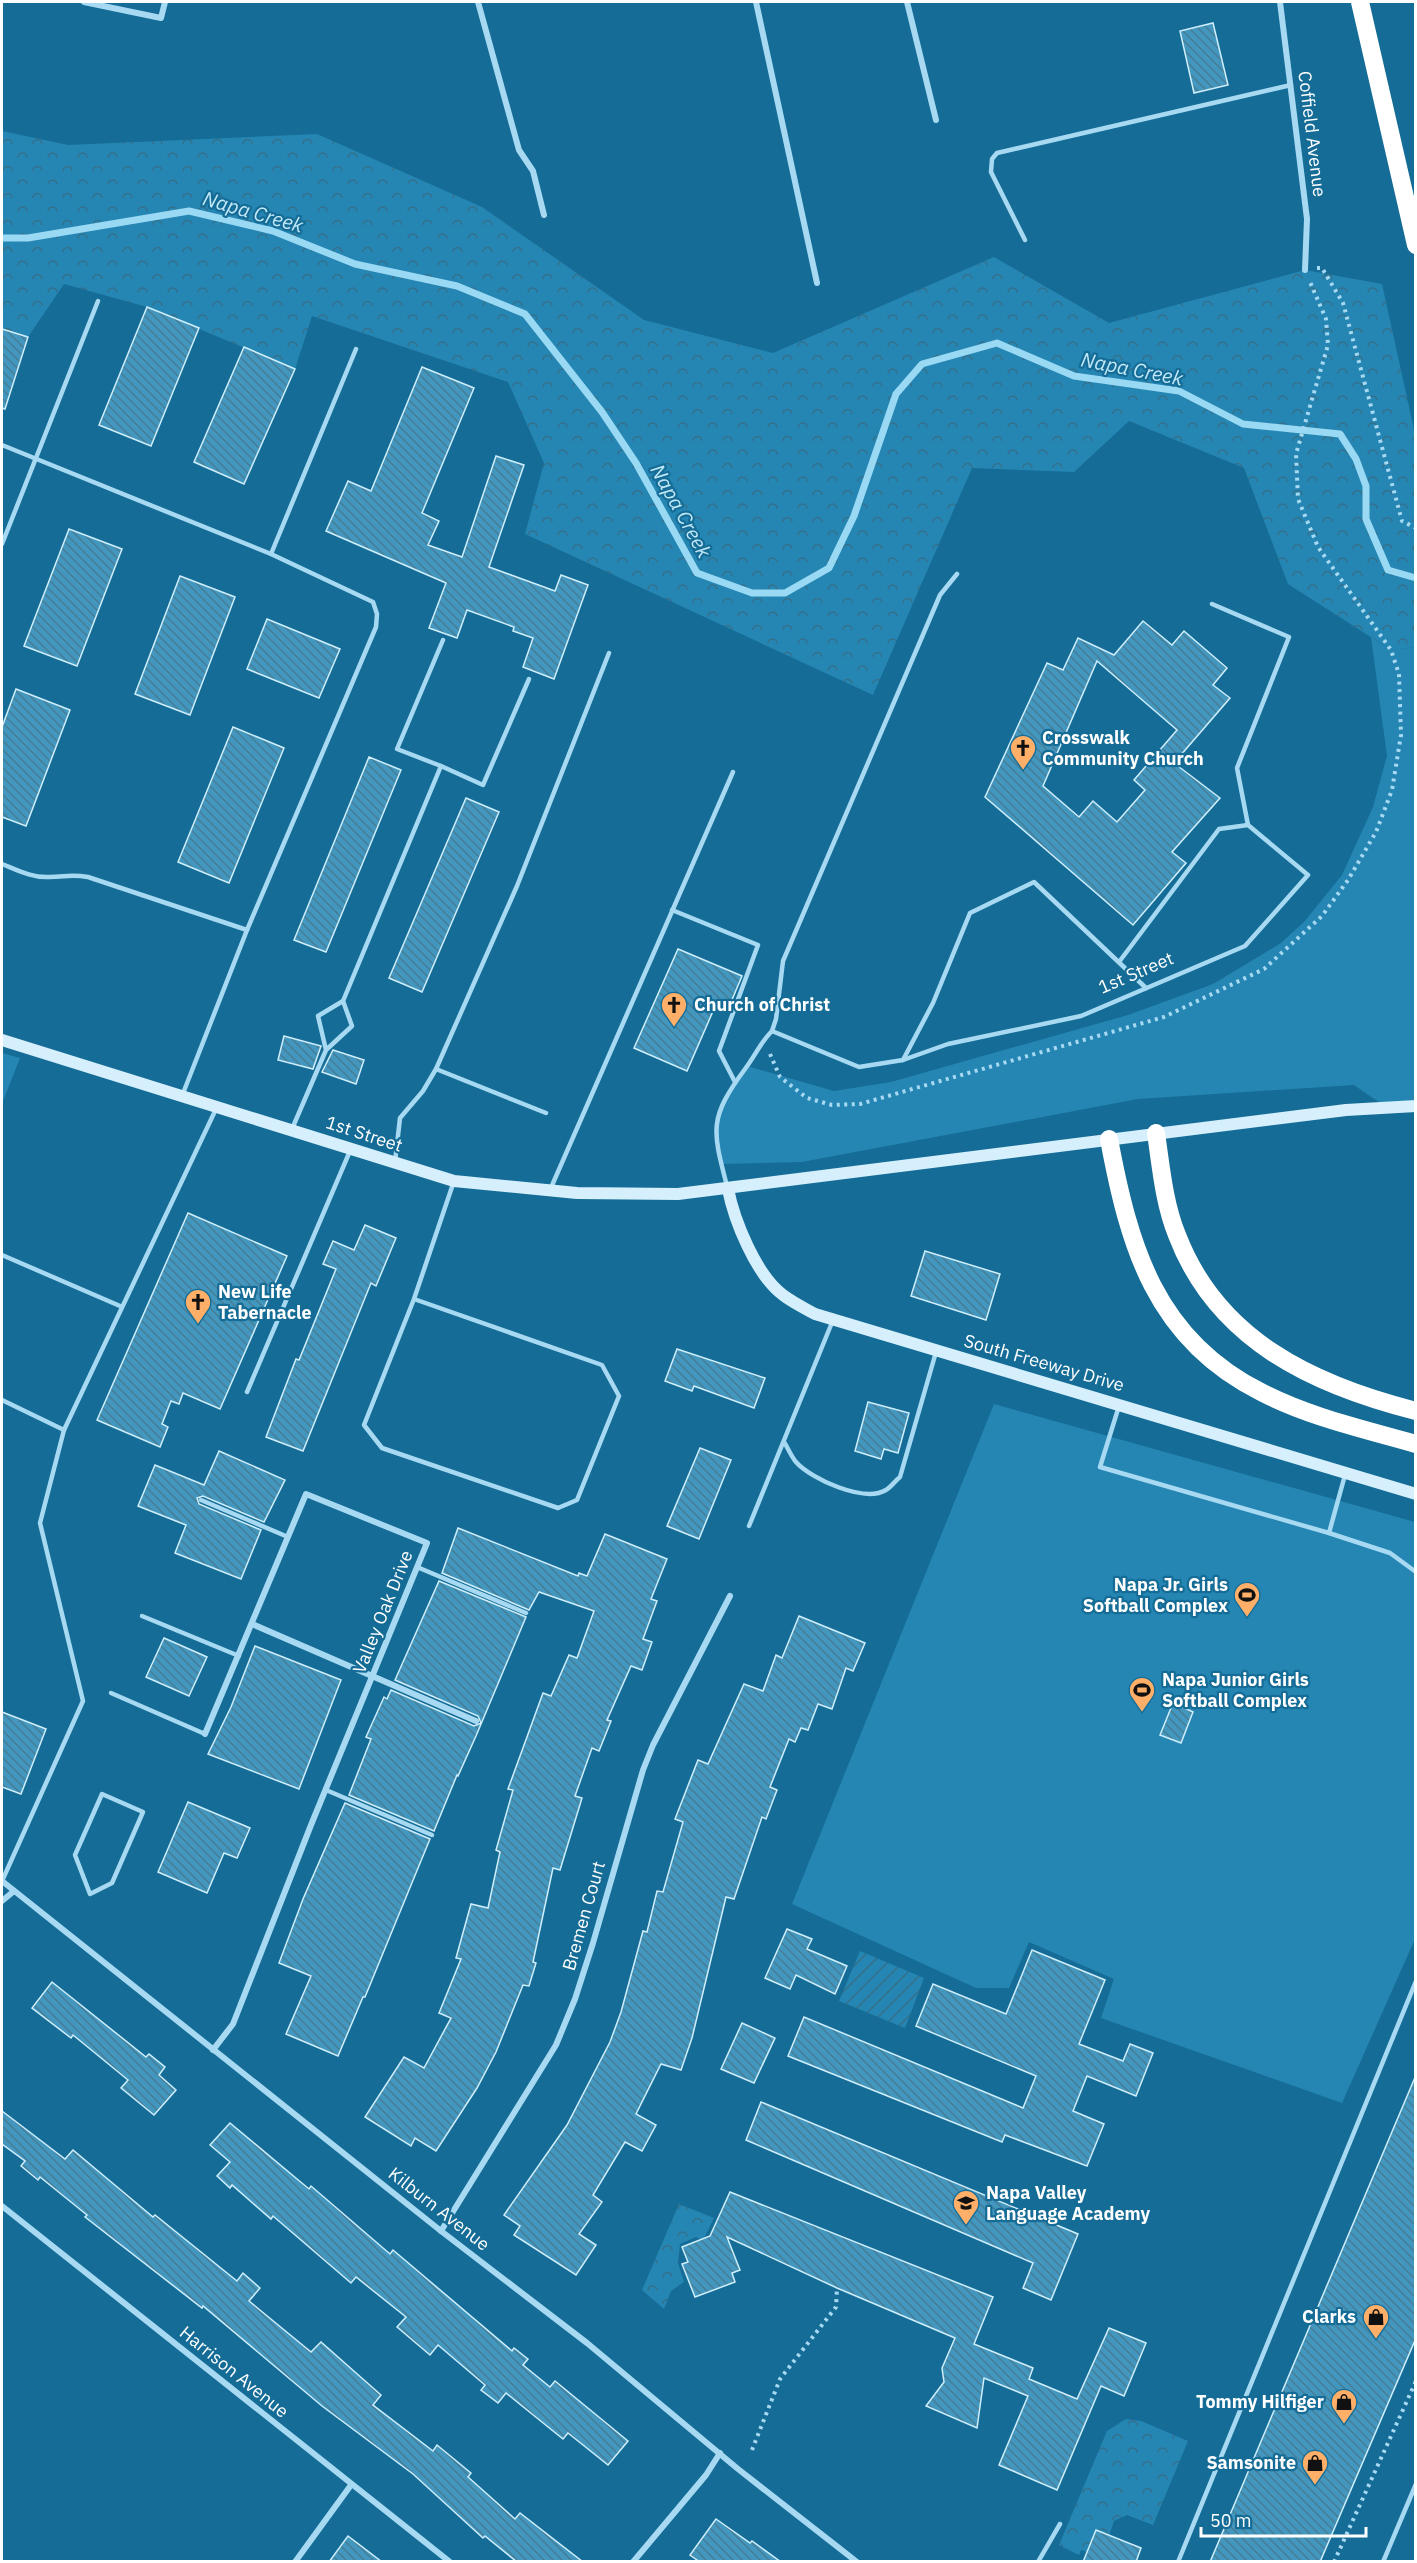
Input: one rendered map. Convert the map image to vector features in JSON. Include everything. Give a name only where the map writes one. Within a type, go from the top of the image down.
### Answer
[{"type":"highway","points":[[1360,2],[1416,245]]},
{"type":"highway","points":[[1156,1133],[1165,1192],[1176,1234],[1195,1274],[1222,1310],[1256,1343],[1292,1365],[1345,1389],[1416,1411]]},
{"type":"highway","points":[[1109,1138],[1121,1202],[1149,1282],[1170,1317],[1196,1348],[1226,1373],[1262,1393],[1302,1410],[1416,1444]]},
{"type":"main road","name":"1st Street","points":[[2,1040],[454,1181],[549,1190],[678,1194],[1109,1138],[1346,1110],[1416,1106]]},
{"type":"main road","name":"South Freeway Drive","points":[[728,1189],[733,1216],[760,1268],[781,1294],[815,1314],[1416,1494]]},
{"type":"street","points":[[84,2],[161,18],[165,2]]},
{"type":"street","points":[[478,2],[519,150],[533,171],[544,215]]},
{"type":"street","points":[[756,2],[817,283]]},
{"type":"street","points":[[907,2],[936,120]]},
{"type":"street","name":"Coffield Avenue","points":[[1280,2],[1307,219],[1305,270]]},
{"type":"street","name":"Valley Oak Drive","points":[[205,1734],[306,1494],[427,1543],[233,2024],[213,2050]]},
{"type":"street","name":"Bremen Court","points":[[441,2231],[556,2045],[576,1999],[643,1770],[653,1745],[730,1596]]},
{"type":"street","points":[[252,1624],[476,1720]]},
{"type":"street","name":"Kilburn Avenue","points":[[2,1881],[441,2231],[587,2343],[857,2562]]},
{"type":"street","points":[[2,1901],[14,1891]]},
{"type":"street","name":"Harrison Avenue","points":[[2,2206],[450,2562]]},
{"type":"street","points":[[633,2562],[706,2475],[720,2452]]},
{"type":"street","points":[[295,2562],[351,2485]]},
{"type":"lane","points":[[1026,240],[991,172],[990,165],[997,153],[1291,85]]},
{"type":"lane","points":[[2,544],[98,301]]},
{"type":"lane","points":[[271,554],[356,350]]},
{"type":"lane","points":[[2,445],[271,554],[373,602],[377,614],[376,627],[247,930],[182,1096]]},
{"type":"lane","points":[[728,1189],[715,1134],[716,1118],[735,1082],[772,1031],[776,1019],[783,961],[940,595],[957,574]]},
{"type":"lane","points":[[1119,962],[1219,829],[1248,825],[1237,768],[1289,637],[1212,604]]},
{"type":"lane","points":[[443,640],[397,748],[483,785],[529,679]]},
{"type":"lane","points":[[395,1163],[400,1118],[423,1091],[436,1069],[517,886],[609,653]]},
{"type":"lane","points":[[326,1050],[318,1016],[343,1001],[441,766]]},
{"type":"lane","points":[[549,1190],[734,772]]},
{"type":"lane","name":"1st Street","points":[[772,1031],[859,1067],[903,1060],[948,1044],[1081,1016],[1245,946],[1308,876],[1248,825]]},
{"type":"lane","points":[[2,864],[30,876],[50,877],[69,874],[88,877],[247,930]]},
{"type":"lane","points":[[903,1060],[933,1003],[970,913],[1034,882],[1146,988]]},
{"type":"lane","points":[[672,910],[758,945],[719,1051],[735,1082]]},
{"type":"lane","points":[[292,1130],[326,1050],[352,1026],[343,1001]]},
{"type":"lane","points":[[436,1069],[546,1113]]},
{"type":"lane","points":[[2,1881],[83,1701],[40,1523],[64,1430],[120,1306],[217,1106]]},
{"type":"lane","points":[[247,1392],[351,1149]]},
{"type":"lane","points":[[414,1299],[602,1365],[619,1396],[577,1500],[558,1508],[382,1448],[364,1425],[414,1299],[454,1181]]},
{"type":"lane","points":[[2,1255],[120,1306]]},
{"type":"lane","points":[[749,1526],[833,1320]]},
{"type":"lane","points":[[784,1442],[796,1462],[816,1478],[841,1488],[868,1493],[884,1491],[900,1477],[937,1351]]},
{"type":"lane","points":[[2,1400],[64,1430]]},
{"type":"lane","points":[[1120,1404],[1100,1467],[1329,1533],[1390,1553],[1416,1572]]},
{"type":"lane","points":[[1329,1533],[1346,1473]]},
{"type":"lane","points":[[201,1500],[288,1537]]},
{"type":"lane","points":[[417,1567],[526,1613]]},
{"type":"lane","points":[[142,1616],[239,1656]]},
{"type":"lane","points":[[111,1693],[205,1734]]},
{"type":"lane","points":[[326,1790],[432,1835]]},
{"type":"lane","points":[[102,1794],[143,1812],[112,1883],[90,1894],[75,1855],[102,1794]]},
{"type":"lane","points":[[1178,2562],[1416,1981]]},
{"type":"lane","points":[[1383,2562],[1416,2484]]},
{"type":"lane","points":[[1038,2562],[1060,2523]]},
{"type":"path","points":[[1296,454],[1328,345],[1326,320],[1305,270],[1322,268],[1343,303],[1402,521],[1416,528]]},
{"type":"path","points":[[752,2450],[780,2379],[836,2307],[837,2288]]},
{"type":"path","points":[[1334,2562],[1416,2381]]},
{"type":"green space","points":[[2,131],[68,145],[317,134],[482,207],[644,320],[773,353],[994,257],[1109,323],[1305,270],[1382,284],[1415,434],[1415,647],[1391,650],[1288,584],[1244,468],[1129,421],[1074,472],[972,468],[873,695],[525,534],[544,463],[508,382],[312,316],[295,369],[147,307],[64,284],[28,337],[2,329]]},
{"type":"green space","points":[[1371,637],[1391,650],[1415,647],[1415,1106],[1386,1107],[1354,1085],[1138,1099],[802,1162],[721,1164],[716,1134],[719,1111],[747,1066],[834,1091],[891,1082],[1128,1015],[1213,984],[1281,943],[1304,922],[1342,875],[1373,807],[1387,756]]},
{"type":"green space","points":[[2,1053],[20,1058],[2,1104]]},
{"type":"green space","name":"Napa Junior Girls Softball Complex","points":[[994,1404],[1415,1522],[1415,1939],[1342,2103],[1101,2018],[1114,1979],[1029,1942],[1009,1988],[976,1988],[792,1904]]},
{"type":"green space","points":[[860,1951],[924,1978],[905,2028],[839,2001]]},
{"type":"green space","points":[[679,2204],[714,2218],[703,2240],[696,2237],[680,2244],[678,2263],[684,2282],[671,2291],[664,2309],[642,2290]]},
{"type":"green space","points":[[1126,2419],[1141,2421],[1188,2441],[1153,2525],[1127,2515],[1114,2521],[1109,2536],[1087,2552],[1081,2550],[1079,2555],[1059,2545],[1107,2431]]},
{"type":"building","points":[[1213,23],[1228,85],[1194,93],[1180,31]]},
{"type":"building","points":[[147,307],[199,328],[151,446],[99,425]]},
{"type":"building","points":[[2,329],[28,337],[5,409],[2,408]]},
{"type":"building","points":[[244,347],[295,369],[244,484],[194,462]]},
{"type":"building","points":[[422,367],[474,388],[422,513],[439,521],[428,545],[462,557],[496,456],[524,465],[489,567],[555,591],[561,575],[588,585],[554,679],[523,667],[533,638],[513,631],[514,627],[467,610],[457,638],[429,628],[446,583],[326,531],[348,481],[371,491]]},
{"type":"building","points":[[69,529],[122,549],[77,666],[24,646]]},
{"type":"building","points":[[180,576],[235,597],[190,715],[135,694]]},
{"type":"building","points":[[267,619],[340,649],[319,698],[247,669]]},
{"type":"building","name":"Crosswalk Community Church","points":[[1143,621],[1172,645],[1184,631],[1227,668],[1213,685],[1230,698],[1174,763],[1220,798],[1172,852],[1186,863],[1133,925],[985,797],[1047,663],[1063,670],[1078,638],[1114,655]],"holes":[[[1097,661],[1177,730],[1134,780],[1145,790],[1117,822],[1093,801],[1079,817],[1043,786]]]},
{"type":"building","points":[[16,689],[70,710],[26,826],[2,817],[2,727]]},
{"type":"building","points":[[233,727],[284,748],[229,883],[178,862]]},
{"type":"building","points":[[369,757],[401,770],[326,952],[294,940]]},
{"type":"building","points":[[466,798],[499,812],[422,992],[389,978]]},
{"type":"building","name":"Church of Christ","points":[[678,949],[742,976],[729,1007],[717,1002],[687,1071],[634,1048]]},
{"type":"building","points":[[284,1036],[321,1046],[313,1069],[278,1060]]},
{"type":"building","points":[[333,1050],[364,1060],[356,1084],[322,1072]]},
{"type":"building","name":"New Life Tabernacle","points":[[188,1213],[287,1256],[220,1409],[183,1393],[179,1404],[171,1401],[162,1424],[168,1427],[160,1447],[97,1420]]},
{"type":"building","points":[[365,1225],[396,1238],[376,1286],[371,1283],[303,1451],[266,1437],[296,1359],[299,1360],[336,1269],[323,1264],[333,1241],[354,1250]]},
{"type":"building","points":[[925,1251],[1000,1274],[986,1320],[911,1296]]},
{"type":"building","points":[[677,1349],[765,1378],[754,1408],[694,1386],[692,1391],[665,1381]]},
{"type":"building","points":[[868,1402],[909,1413],[898,1453],[884,1449],[881,1459],[855,1451]]},
{"type":"building","points":[[700,1448],[731,1460],[699,1539],[667,1526]]},
{"type":"building","points":[[219,1451],[285,1480],[264,1522],[203,1496],[197,1498],[199,1504],[261,1530],[241,1579],[175,1553],[186,1525],[138,1506],[155,1465],[204,1485]]},
{"type":"building","points":[[458,1528],[578,1576],[579,1573],[587,1576],[605,1534],[667,1559],[651,1599],[657,1601],[643,1639],[652,1642],[642,1670],[631,1666],[607,1720],[611,1721],[599,1751],[592,1748],[575,1796],[582,1798],[560,1870],[553,1868],[533,1962],[536,1963],[529,1986],[523,1985],[496,2052],[477,2088],[436,2151],[415,2138],[411,2146],[365,2117],[404,2057],[424,2068],[451,2018],[439,2013],[461,1959],[456,1958],[471,1904],[488,1908],[500,1852],[496,1850],[513,1790],[508,1789],[543,1693],[551,1696],[569,1655],[577,1658],[594,1611],[539,1592],[529,1610],[442,1573]]},
{"type":"building","points":[[439,1581],[526,1617],[476,1736],[434,1831],[349,1795],[371,1739],[366,1737],[384,1697],[387,1699],[391,1690],[474,1726],[481,1723],[478,1716],[395,1680]]},
{"type":"building","points":[[799,1616],[865,1643],[853,1671],[846,1668],[832,1709],[818,1704],[808,1730],[801,1728],[795,1742],[789,1739],[770,1787],[777,1790],[766,1819],[762,1817],[734,1899],[726,1897],[692,2038],[681,2070],[661,2064],[636,2114],[656,2125],[642,2151],[625,2142],[593,2195],[602,2202],[579,2234],[596,2245],[576,2275],[514,2235],[520,2226],[504,2215],[567,2125],[610,2042],[621,2012],[643,1931],[647,1932],[657,1891],[663,1892],[683,1822],[675,1819],[698,1760],[708,1764],[744,1684],[763,1691],[776,1655],[782,1658]]},
{"type":"building","points":[[164,1638],[207,1657],[189,1696],[146,1677]]},
{"type":"building","points":[[255,1646],[341,1680],[299,1789],[208,1754],[231,1707]]},
{"type":"building","points":[[1173,1703],[1193,1712],[1181,1743],[1160,1735]]},
{"type":"building","points":[[2,1712],[46,1729],[21,1794],[2,1787]]},
{"type":"building","points":[[188,1802],[250,1828],[237,1858],[224,1853],[207,1893],[158,1872]]},
{"type":"building","points":[[345,1803],[430,1839],[365,1997],[363,1997],[338,2056],[286,2034],[311,1976],[279,1963],[303,1899]]},
{"type":"building","points":[[787,1929],[812,1939],[807,1949],[847,1966],[835,1994],[796,1975],[790,1989],[765,1978]]},
{"type":"building","points":[[1032,1950],[1105,1980],[1079,2044],[1123,2061],[1130,2044],[1153,2053],[1136,2096],[1087,2076],[1073,2111],[1104,2124],[1087,2166],[1005,2135],[1002,2142],[788,2056],[804,2017],[1023,2108],[1036,2076],[916,2026],[933,1984],[1006,2014]]},
{"type":"building","points":[[52,1982],[146,2057],[149,2054],[165,2067],[159,2075],[176,2090],[154,2115],[121,2088],[128,2080],[73,2035],[71,2038],[32,2008]]},
{"type":"building","points":[[742,2023],[775,2038],[754,2083],[721,2069]]},
{"type":"building","points":[[1416,2075],[1416,2338],[1320,2562],[1210,2562]]},
{"type":"building","points":[[761,2102],[1078,2234],[1051,2300],[1023,2288],[1033,2263],[746,2140]]},
{"type":"building","points":[[2,2111],[65,2159],[73,2150],[153,2217],[155,2215],[237,2281],[243,2273],[260,2288],[249,2301],[311,2352],[321,2342],[381,2395],[373,2405],[433,2451],[437,2445],[471,2473],[468,2477],[515,2519],[520,2513],[583,2562],[517,2562],[485,2536],[483,2538],[413,2474],[322,2406],[203,2306],[202,2308],[85,2217],[87,2215],[40,2177],[38,2180],[21,2166],[25,2161],[2,2144]]},
{"type":"building","points":[[230,2123],[309,2189],[311,2186],[390,2254],[393,2250],[512,2351],[514,2348],[528,2359],[523,2365],[550,2387],[555,2381],[628,2441],[608,2465],[568,2433],[563,2439],[506,2393],[498,2403],[481,2390],[485,2385],[438,2345],[430,2355],[397,2327],[406,2317],[356,2277],[351,2283],[273,2216],[271,2219],[232,2185],[230,2188],[217,2176],[230,2162],[210,2145]]},
{"type":"building","points":[[730,2192],[993,2297],[974,2344],[1033,2368],[1029,2379],[1077,2399],[1109,2328],[1146,2343],[1124,2396],[1101,2386],[1057,2490],[999,2465],[1028,2396],[984,2378],[977,2428],[926,2406],[944,2382],[942,2368],[955,2338],[837,2288],[727,2237],[740,2270],[732,2273],[735,2282],[695,2297],[682,2264],[688,2262],[682,2247],[710,2236]]},
{"type":"building","points":[[716,2519],[781,2562],[700,2562],[690,2555]]},
{"type":"building","points":[[1096,2530],[1141,2548],[1136,2562],[1083,2562]]},
{"type":"building","points":[[348,2536],[382,2562],[329,2562]]},
{"type":"waterway","name":"Napa Creek","points":[[2,238],[28,238],[189,211],[273,231],[355,264],[457,286],[525,314],[602,412],[636,463],[697,573],[752,593],[785,593],[829,568],[854,516],[896,394],[922,364],[997,343],[1074,376],[1179,391],[1243,424],[1340,434],[1356,459],[1366,486],[1366,519],[1388,570],[1416,578]]},
{"type":"place","name":"Crosswalk Community Church","points":[[1023,771]]},
{"type":"place","name":"Church of Christ","points":[[674,1028]]},
{"type":"place","name":"New Life Tabernacle","points":[[198,1325]]},
{"type":"place","name":"Napa Jr. Girls Softball Complex","points":[[1247,1618]]},
{"type":"place","name":"Napa Junior Girls Softball Complex","points":[[1142,1713]]},
{"type":"place","name":"Napa Valley Language Academy","points":[[966,2226]]},
{"type":"place","name":"Clarks","points":[[1376,2340]]},
{"type":"place","name":"Tommy Hilfiger","points":[[1344,2425]]},
{"type":"place","name":"Samsonite","points":[[1315,2486]]}]
